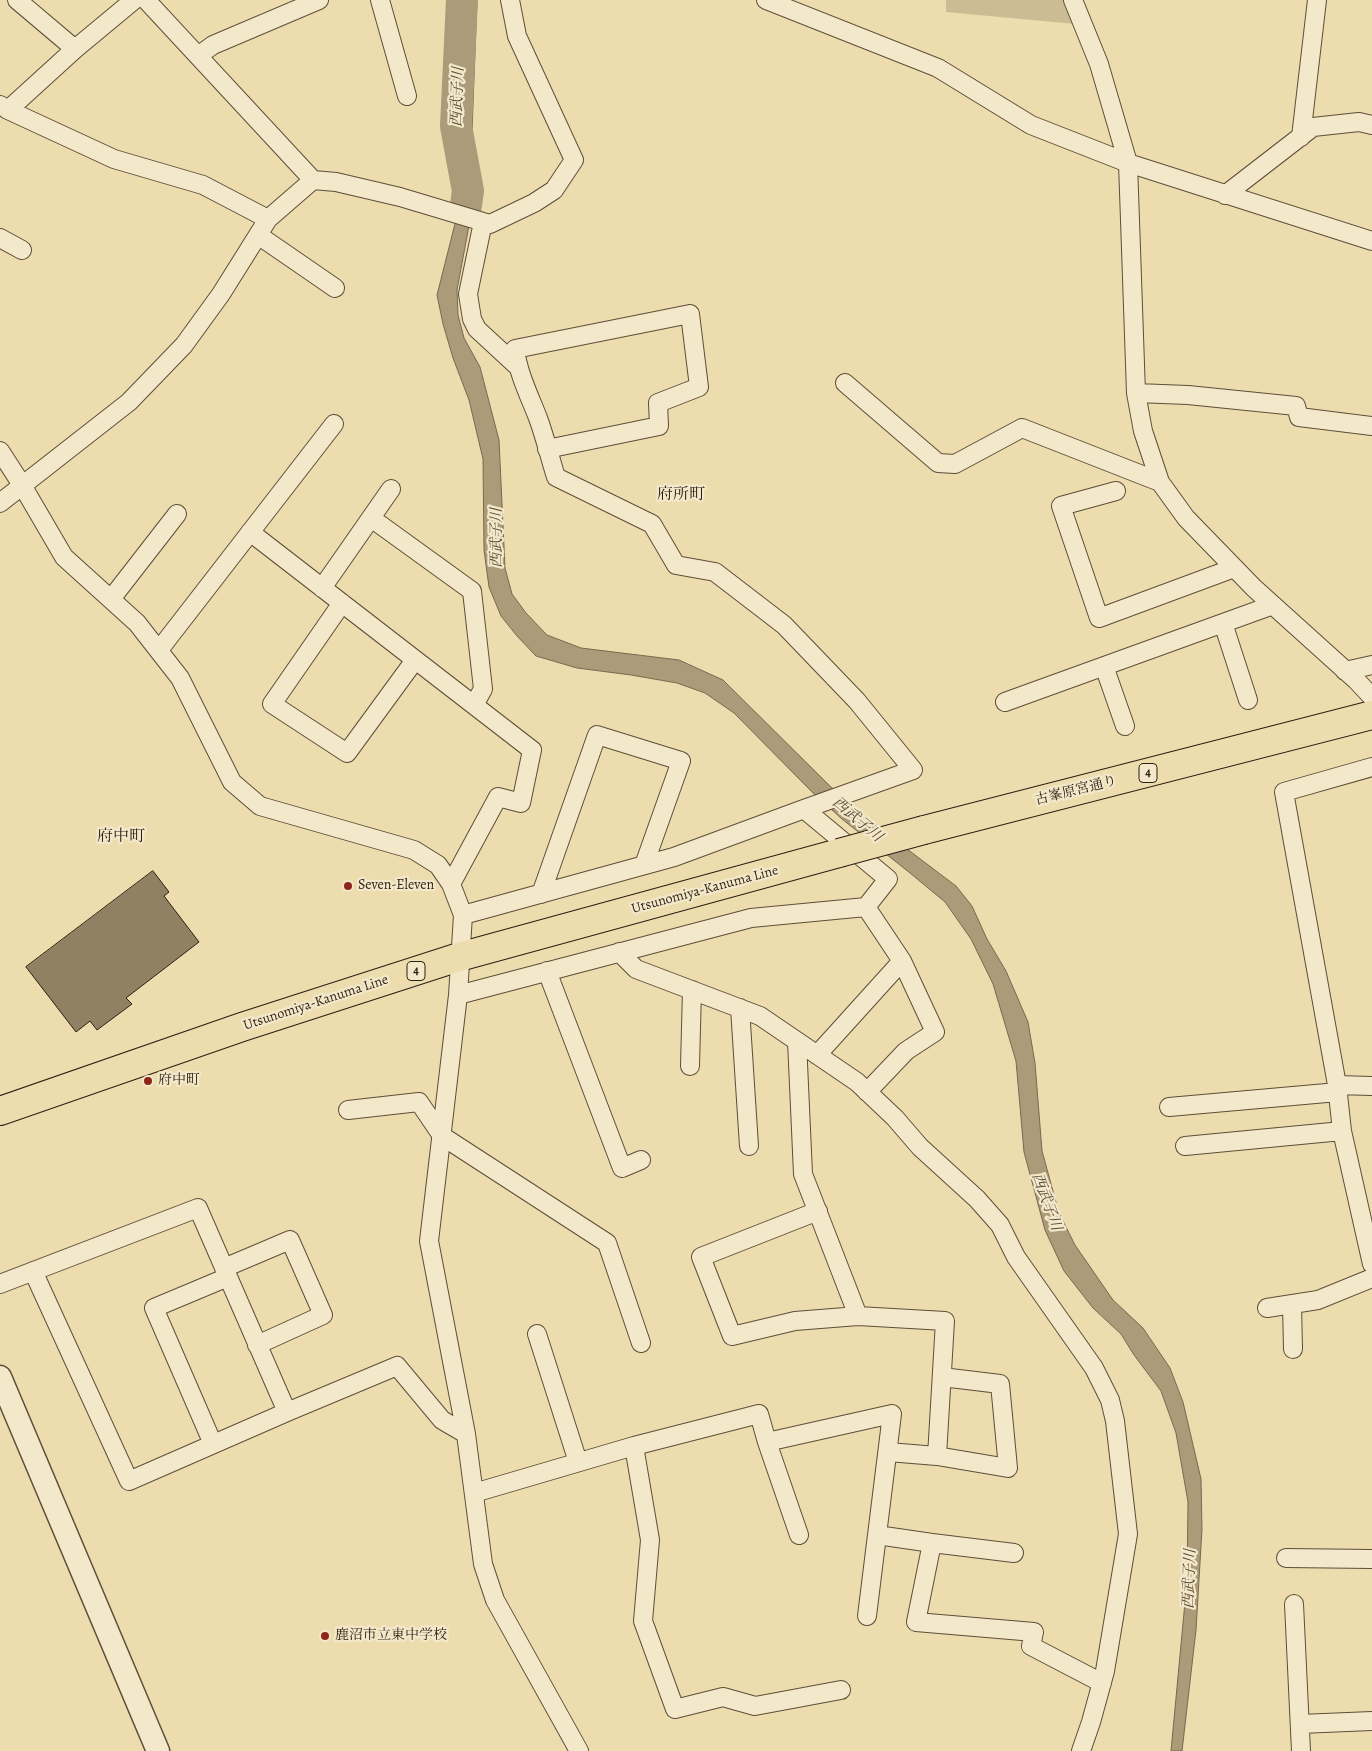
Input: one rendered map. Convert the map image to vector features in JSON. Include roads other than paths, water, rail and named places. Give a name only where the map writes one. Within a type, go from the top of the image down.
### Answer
[{"type":"main road","name":"古峯原宮通り","points":[[839,853],[1372,715]]},
{"type":"main road","name":"Utsunomiya-Kanuma Line","points":[[0,1111],[242,1027],[459,957],[839,853]]},
{"type":"street","points":[[17,0],[75,49]]},
{"type":"street","points":[[134,0],[4,108],[114,159],[202,185],[268,219]]},
{"type":"street","points":[[146,0],[313,180],[336,182],[382,193],[490,224],[554,190],[574,160],[517,36],[510,0]]},
{"type":"street","points":[[198,56],[213,45],[319,0]]},
{"type":"street","points":[[380,0],[407,96]]},
{"type":"street","points":[[766,0],[938,68],[1031,125],[1128,163],[1372,241]]},
{"type":"street","points":[[1073,0],[1099,64],[1128,163],[1136,393],[1143,431],[1160,482],[1186,518],[1234,568],[1372,697]]},
{"type":"street","points":[[1300,137],[1317,0]]},
{"type":"street","points":[[1225,195],[1313,127],[1359,122],[1372,125]]},
{"type":"street","points":[[0,503],[129,402],[184,345],[221,294],[268,219],[313,180]]},
{"type":"street","points":[[483,222],[468,294],[472,319],[477,329],[517,366]]},
{"type":"street","points":[[258,235],[335,288]]},
{"type":"street","points":[[0,238],[22,250]]},
{"type":"street","points":[[463,915],[674,857],[913,770],[857,701],[784,625],[715,572],[676,565],[652,524],[556,477],[538,420],[517,366],[515,349],[690,314],[699,387],[658,403],[659,426],[547,448]]},
{"type":"street","points":[[845,383],[938,463],[955,464],[1022,428],[1160,482]]},
{"type":"street","points":[[1136,393],[1188,395],[1296,406],[1299,417],[1372,426]]},
{"type":"street","points":[[159,650],[334,424]]},
{"type":"street","points":[[0,451],[64,557],[137,624],[180,678],[232,782],[260,806],[414,850],[438,865],[451,884],[463,915],[458,995],[429,1241],[466,1434],[483,1564],[495,1600],[579,1751]]},
{"type":"street","points":[[322,588],[391,489]]},
{"type":"street","points":[[1116,491],[1061,506],[1099,618],[1234,568]]},
{"type":"street","points":[[110,599],[177,514]]},
{"type":"street","points":[[371,518],[472,591],[483,689],[474,705]]},
{"type":"street","points":[[250,532],[532,750],[521,803],[498,797],[451,884]]},
{"type":"street","points":[[342,603],[272,704],[347,753],[415,660]]},
{"type":"street","points":[[1005,702],[1273,605]]},
{"type":"street","points":[[1222,624],[1248,700]]},
{"type":"street","points":[[1351,676],[1372,665]]},
{"type":"street","points":[[1104,666],[1125,726]]},
{"type":"street","points":[[541,894],[597,735],[681,761],[644,866]]},
{"type":"street","points":[[1372,767],[1284,792],[1338,1088],[1342,1130],[1372,1264]]},
{"type":"street","points":[[458,995],[751,918],[866,907],[888,879],[804,809]]},
{"type":"street","points":[[866,907],[902,961],[935,1032],[906,1051],[867,1092]]},
{"type":"street","points":[[619,952],[636,969],[760,1016],[857,1082],[1000,1225],[1016,1257],[1094,1368],[1110,1400],[1115,1421],[1128,1534],[1102,1683],[1092,1722],[1081,1751]]},
{"type":"street","points":[[817,1055],[902,961]]},
{"type":"street","points":[[548,971],[622,1168],[641,1160]]},
{"type":"street","points":[[690,1066],[692,990]]},
{"type":"street","points":[[740,1008],[749,1146]]},
{"type":"street","points":[[797,1041],[803,1174],[858,1316]]},
{"type":"street","points":[[1169,1107],[1338,1088],[1372,1086]]},
{"type":"street","points":[[348,1110],[419,1102],[442,1136],[607,1243],[641,1343]]},
{"type":"street","points":[[1185,1146],[1342,1130]]},
{"type":"street","points":[[0,1284],[198,1208],[287,1412]]},
{"type":"street","points":[[818,1211],[701,1257],[732,1336],[795,1321],[858,1316],[945,1321],[938,1456]]},
{"type":"street","points":[[213,1444],[154,1308],[290,1240],[323,1315],[257,1345]]},
{"type":"street","points":[[33,1271],[129,1481],[397,1366],[442,1420],[466,1434]]},
{"type":"street","points":[[1267,1308],[1318,1300],[1372,1278]]},
{"type":"street","points":[[1292,1304],[1293,1349]]},
{"type":"street","points":[[536,1334],[578,1462]]},
{"type":"street","points":[[0,1377],[158,1751]]},
{"type":"street","points":[[888,1452],[938,1456],[1008,1468],[1000,1384],[942,1377]]},
{"type":"street","points":[[474,1492],[634,1446],[759,1414],[766,1442],[799,1535]]},
{"type":"street","points":[[766,1442],[892,1414],[867,1616]]},
{"type":"street","points":[[634,1446],[650,1540],[643,1621],[675,1709],[723,1697],[755,1706],[841,1690]]},
{"type":"street","points":[[877,1535],[1014,1553]]},
{"type":"street","points":[[932,1543],[916,1622],[1034,1632],[1031,1646],[1102,1683]]},
{"type":"street","points":[[1286,1558],[1372,1559]]},
{"type":"street","points":[[1294,1604],[1301,1751]]},
{"type":"street","points":[[1300,1724],[1372,1721]]},
{"type":"water","points":[[456,0],[477,0],[472,131],[473,204],[457,290],[458,315],[464,338],[480,367],[499,440],[505,568],[512,594],[526,613],[547,635],[581,648],[679,660],[723,680],[830,786],[870,821],[956,886],[972,906],[987,939],[1006,971],[1028,1022],[1035,1063],[1042,1151],[1059,1213],[1075,1245],[1113,1300],[1143,1328],[1170,1368],[1183,1402],[1201,1479],[1202,1529],[1196,1630],[1182,1751],[1171,1751],[1187,1581],[1188,1502],[1176,1433],[1161,1391],[1121,1334],[1093,1308],[1064,1271],[1045,1230],[1024,1152],[1016,1061],[993,984],[971,939],[945,902],[842,819],[812,792],[734,713],[705,693],[677,683],[577,668],[536,656],[501,616],[489,587],[484,550],[483,459],[469,400],[453,358],[437,295],[463,192],[464,159],[456,126],[463,76]]},
{"type":"waterway","name":"西武子川","points":[[462,0],[456,126],[468,191],[465,212]]},
{"type":"place","name":"Seven-Eleven","points":[[348,886]]},
{"type":"place","name":"府中町","points":[[148,1081]]},
{"type":"place","name":"鹿沼市立東中学校","points":[[325,1636]]},
{"type":"district","name":"府所町","points":[[681,495]]},
{"type":"district","name":"府中町","points":[[121,837]]}]
